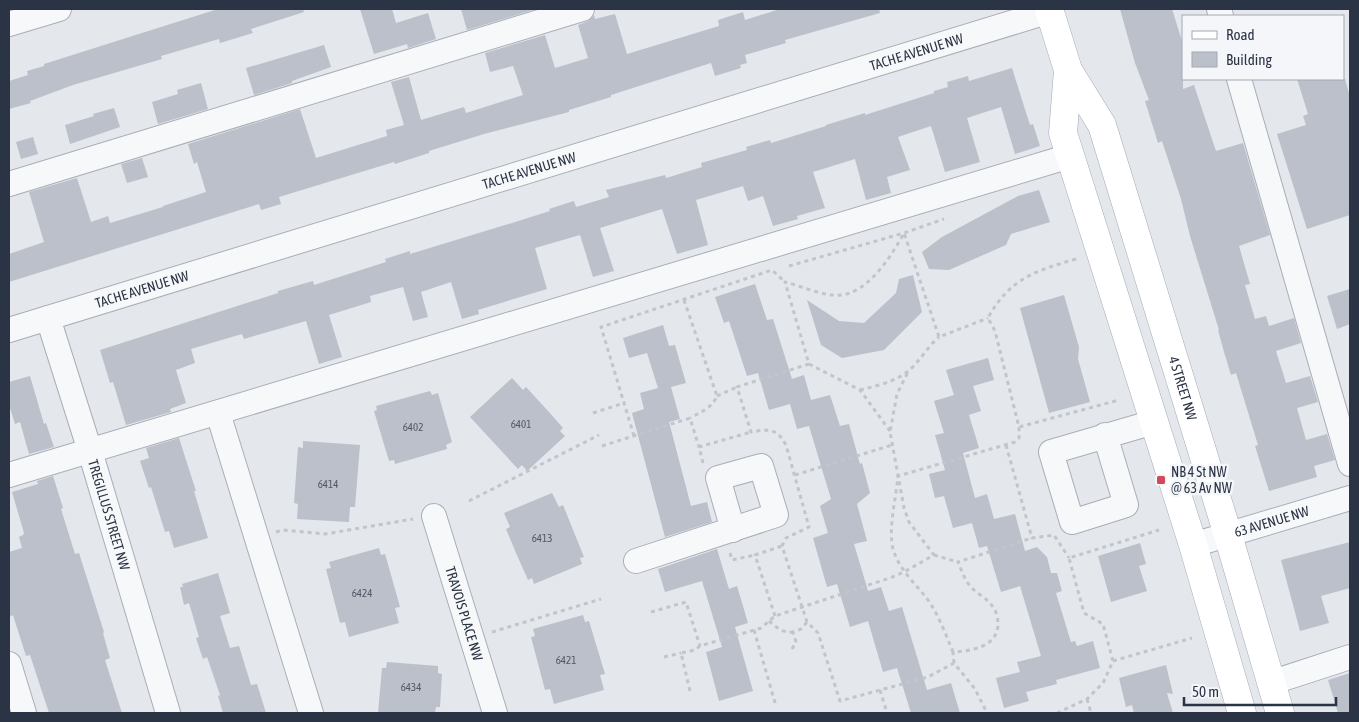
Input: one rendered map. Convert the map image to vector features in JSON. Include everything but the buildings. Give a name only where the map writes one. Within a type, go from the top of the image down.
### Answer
[{"type":"main road","name":"4 STREET NW","points":[[1049,10],[1068,70],[1102,125],[1228,535],[1280,713]]},
{"type":"main road","name":"4 STREET NW","points":[[1068,70],[1063,132],[1193,545],[1242,713]]},
{"type":"street","points":[[9,24],[59,9]]},
{"type":"street","points":[[9,184],[582,9]]},
{"type":"street","name":"TACHE AVENUE NW","points":[[9,330],[1049,10]]},
{"type":"street","points":[[1239,80],[1350,464]]},
{"type":"street","points":[[9,475],[1070,156]]},
{"type":"street","name":"TREGILLUS STREET NW","points":[[48,318],[90,451],[168,713]]},
{"type":"street","points":[[218,413],[311,713]]},
{"type":"street","points":[[1105,435],[1154,422]]},
{"type":"street","name":"63 AVENUE NW","points":[[1193,545],[1350,498]]},
{"type":"street","name":"TRAVOIS PLACE NW","points":[[434,516],[495,713]]},
{"type":"street","points":[[636,561],[733,530]]},
{"type":"street","points":[[1270,683],[1350,657]]},
{"type":"street","points":[[9,664],[24,713]]},
{"type":"path","points":[[634,436],[601,327],[772,270],[785,282],[829,295],[841,295],[863,287],[893,253],[904,232],[939,337]]},
{"type":"path","points":[[1057,713],[1087,699],[1103,683],[1114,661],[1103,624],[1084,613],[1070,558],[1054,535],[1032,538],[958,562],[934,555],[909,522],[904,508],[890,432],[897,394],[908,372],[930,345],[939,337],[988,318],[994,306],[1014,284],[1045,268],[1076,258]]},
{"type":"path","points":[[785,282],[809,364],[860,390],[890,432]]},
{"type":"path","points":[[684,300],[717,396]]},
{"type":"path","points":[[898,476],[1006,445],[1015,442],[1019,438],[1019,428],[995,331],[988,318]]},
{"type":"path","points":[[860,390],[888,382],[908,372]]},
{"type":"path","points":[[602,446],[690,418],[708,409],[717,396],[737,387]]},
{"type":"path","points":[[1019,428],[1120,400]]},
{"type":"path","points":[[593,413],[624,403]]},
{"type":"path","points":[[690,418],[699,447]]},
{"type":"path","points":[[469,501],[599,435]]},
{"type":"path","points":[[795,475],[892,445]]},
{"type":"path","points":[[1006,445],[1032,538]]},
{"type":"path","points":[[898,476],[891,535],[893,549],[904,572],[928,601],[939,619],[953,652],[954,663],[975,689],[986,713]]},
{"type":"path","points":[[257,539],[283,530],[325,534],[434,516]]},
{"type":"path","points":[[1070,558],[1159,530]]},
{"type":"path","points":[[775,616],[755,555],[782,546]]},
{"type":"path","points":[[664,656],[695,650],[700,646],[761,628],[775,616],[904,572],[934,555]]},
{"type":"path","points":[[953,652],[977,649],[989,643],[996,635],[998,627],[998,618],[994,608],[966,582],[958,562]]},
{"type":"path","points":[[488,634],[601,599]]},
{"type":"path","points":[[651,612],[686,602],[700,646]]},
{"type":"path","points":[[802,606],[807,622],[818,633],[840,701],[928,677],[954,663]]},
{"type":"path","points":[[769,621],[786,633],[801,629],[807,622]]},
{"type":"path","points":[[754,630],[776,706]]},
{"type":"path","points":[[792,649],[796,642],[793,632]]},
{"type":"path","points":[[1114,661],[1192,638]]},
{"type":"path","points":[[681,654],[690,691]]},
{"type":"path","points":[[880,690],[887,713]]},
{"type":"path","points":[[1087,699],[1091,713]]},
{"type":"place","name":"NB 4 St NW @ 63 Av NW","points":[[1161,480]]}]
